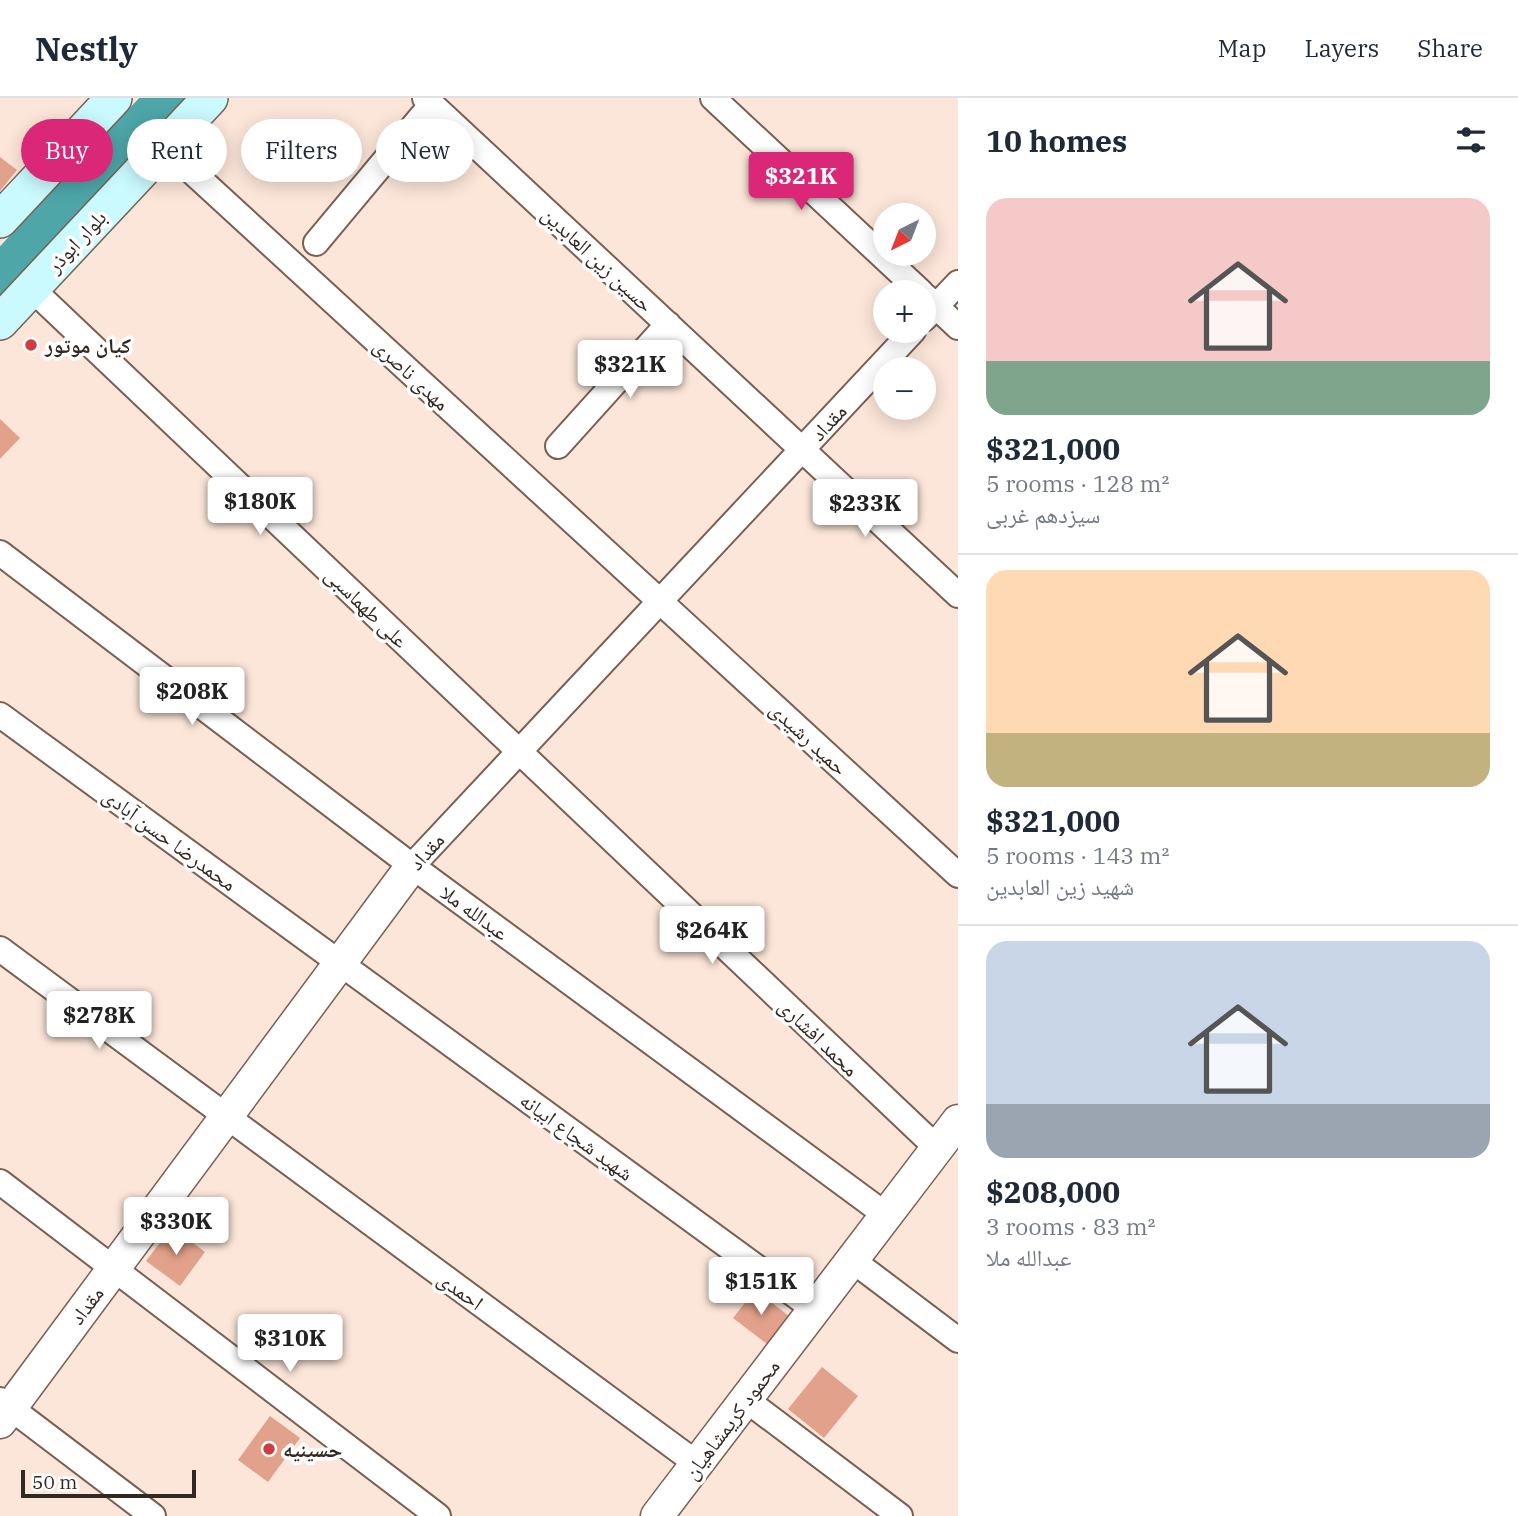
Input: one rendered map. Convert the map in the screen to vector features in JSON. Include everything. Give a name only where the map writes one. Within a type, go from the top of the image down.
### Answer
[{"type":"main road","points":[[0,220],[114,98]]},
{"type":"main road","name":"بلوار ابوذر","points":[[190,119],[210,98]]},
{"type":"main road","name":"بلوار ابوذر","points":[[0,322],[131,182]]},
{"type":"street","points":[[713,98],[902,280]]},
{"type":"street","points":[[316,243],[429,101]]},
{"type":"street","name":"حسین زین العابدین","points":[[429,101],[958,595]]},
{"type":"street","name":"مهدی ناصری","points":[[203,182],[660,601]]},
{"type":"street","points":[[936,297],[958,283]]},
{"type":"street","name":"علی طهماسبی","points":[[32,289],[519,751]]},
{"type":"street","points":[[936,310],[958,327]]},
{"type":"street","points":[[558,446],[668,324]]},
{"type":"street","name":"مقداد","points":[[3,1410],[114,1268],[412,866],[902,343]]},
{"type":"street","name":"عبدالله ملا","points":[[0,553],[412,866],[886,1215]]},
{"type":"street","name":"حمید رشیدی","points":[[660,601],[958,875]]},
{"type":"street","name":"محمدرضا حسن آبادی","points":[[0,715],[340,963]]},
{"type":"street","name":"محمد افشاری","points":[[519,751],[952,1132]]},
{"type":"street","name":"احمدی","points":[[0,949],[696,1463]]},
{"type":"street","name":"شهید شجاع ابیانه","points":[[340,963],[814,1310]]},
{"type":"street","name":"محمود کریمشاهیان","points":[[657,1516],[952,1132]]},
{"type":"street","points":[[0,1182],[438,1516]]},
{"type":"street","points":[[852,1260],[958,1340]]},
{"type":"street","points":[[745,1399],[900,1516]]},
{"type":"street","points":[[3,1410],[153,1516]]},
{"type":"building","points":[[0,157],[17,170],[0,191]]},
{"type":"building","points":[[0,419],[20,438],[0,459]]},
{"type":"building","points":[[172,1227],[205,1252],[180,1286],[146,1261]]},
{"type":"building","points":[[755,1290],[789,1316],[767,1344],[733,1318]]},
{"type":"building","points":[[822,1367],[858,1396],[824,1438],[788,1409]]},
{"type":"building","name":"حسینیه","points":[[270,1416],[300,1438],[268,1482],[238,1460]]},
{"type":"waterway","points":[[0,277],[168,98]]},
{"type":"place","name":"کیان موتور","points":[[31,345]]},
{"type":"place","name":"حسینیه","points":[[269,1449]]}]
